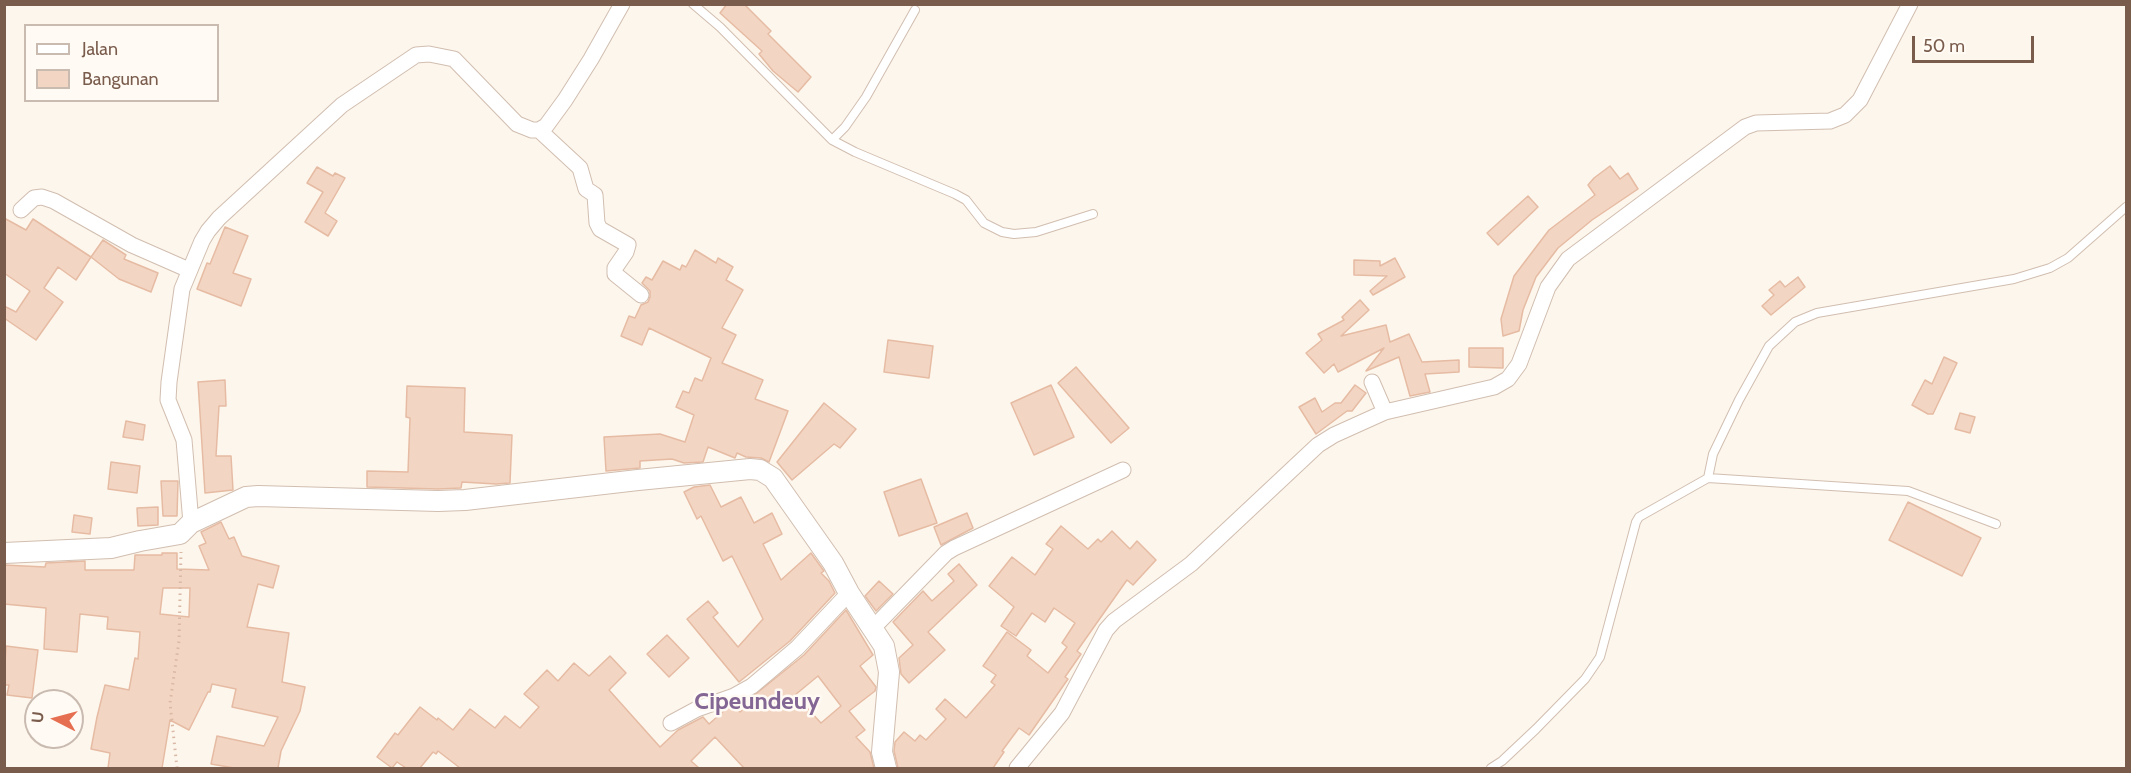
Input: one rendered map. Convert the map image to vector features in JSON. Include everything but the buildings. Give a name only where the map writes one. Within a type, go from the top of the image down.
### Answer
[{"type":"street","points":[[538,130],[553,119],[622,4]]},
{"type":"street","points":[[1017,768],[1062,713],[1106,630],[1114,621],[1191,564],[1318,445],[1334,435],[1385,412],[1494,387],[1508,379],[1519,364],[1548,286],[1568,259],[1745,127],[1756,123],[1830,121],[1845,115],[1860,100],[1910,4]]},
{"type":"street","points":[[186,529],[184,440],[168,400],[182,289],[202,242],[219,218],[342,105],[416,55],[442,55],[454,59],[517,124],[524,128],[538,130],[580,168],[586,189],[596,195],[597,223],[600,229],[627,245],[626,252],[615,268],[615,274],[641,296]]},
{"type":"street","points":[[21,210],[34,198],[42,197],[54,201],[132,245],[189,270]]},
{"type":"street","points":[[1371,382],[1385,412]]},
{"type":"street","points":[[4,553],[111,548],[186,529],[246,497],[465,500],[750,469],[766,473],[772,478],[832,563],[884,646],[889,672],[882,752],[886,768]]},
{"type":"street","points":[[872,629],[946,553],[1123,470]]},
{"type":"street","points":[[671,723],[697,709],[734,696],[752,686],[797,648],[849,593]]},
{"type":"lane","points":[[693,4],[720,27],[832,140],[955,194],[966,201],[984,223],[1002,232],[1014,234],[1036,232],[1093,214]]},
{"type":"lane","points":[[832,140],[845,127],[866,97],[915,10]]},
{"type":"lane","points":[[1708,478],[1713,454],[1769,346],[1795,322],[1817,313],[2014,279],[2050,268],[2068,258],[2127,207]]},
{"type":"lane","points":[[1491,768],[1502,761],[1536,729],[1585,679],[1600,657],[1639,517],[1708,478],[1908,490],[1996,524]]},
{"type":"path","points":[[177,768],[170,702],[179,641],[186,529]]},
{"type":"district","name":"Cipeundeuy","points":[[757,702]]}]
